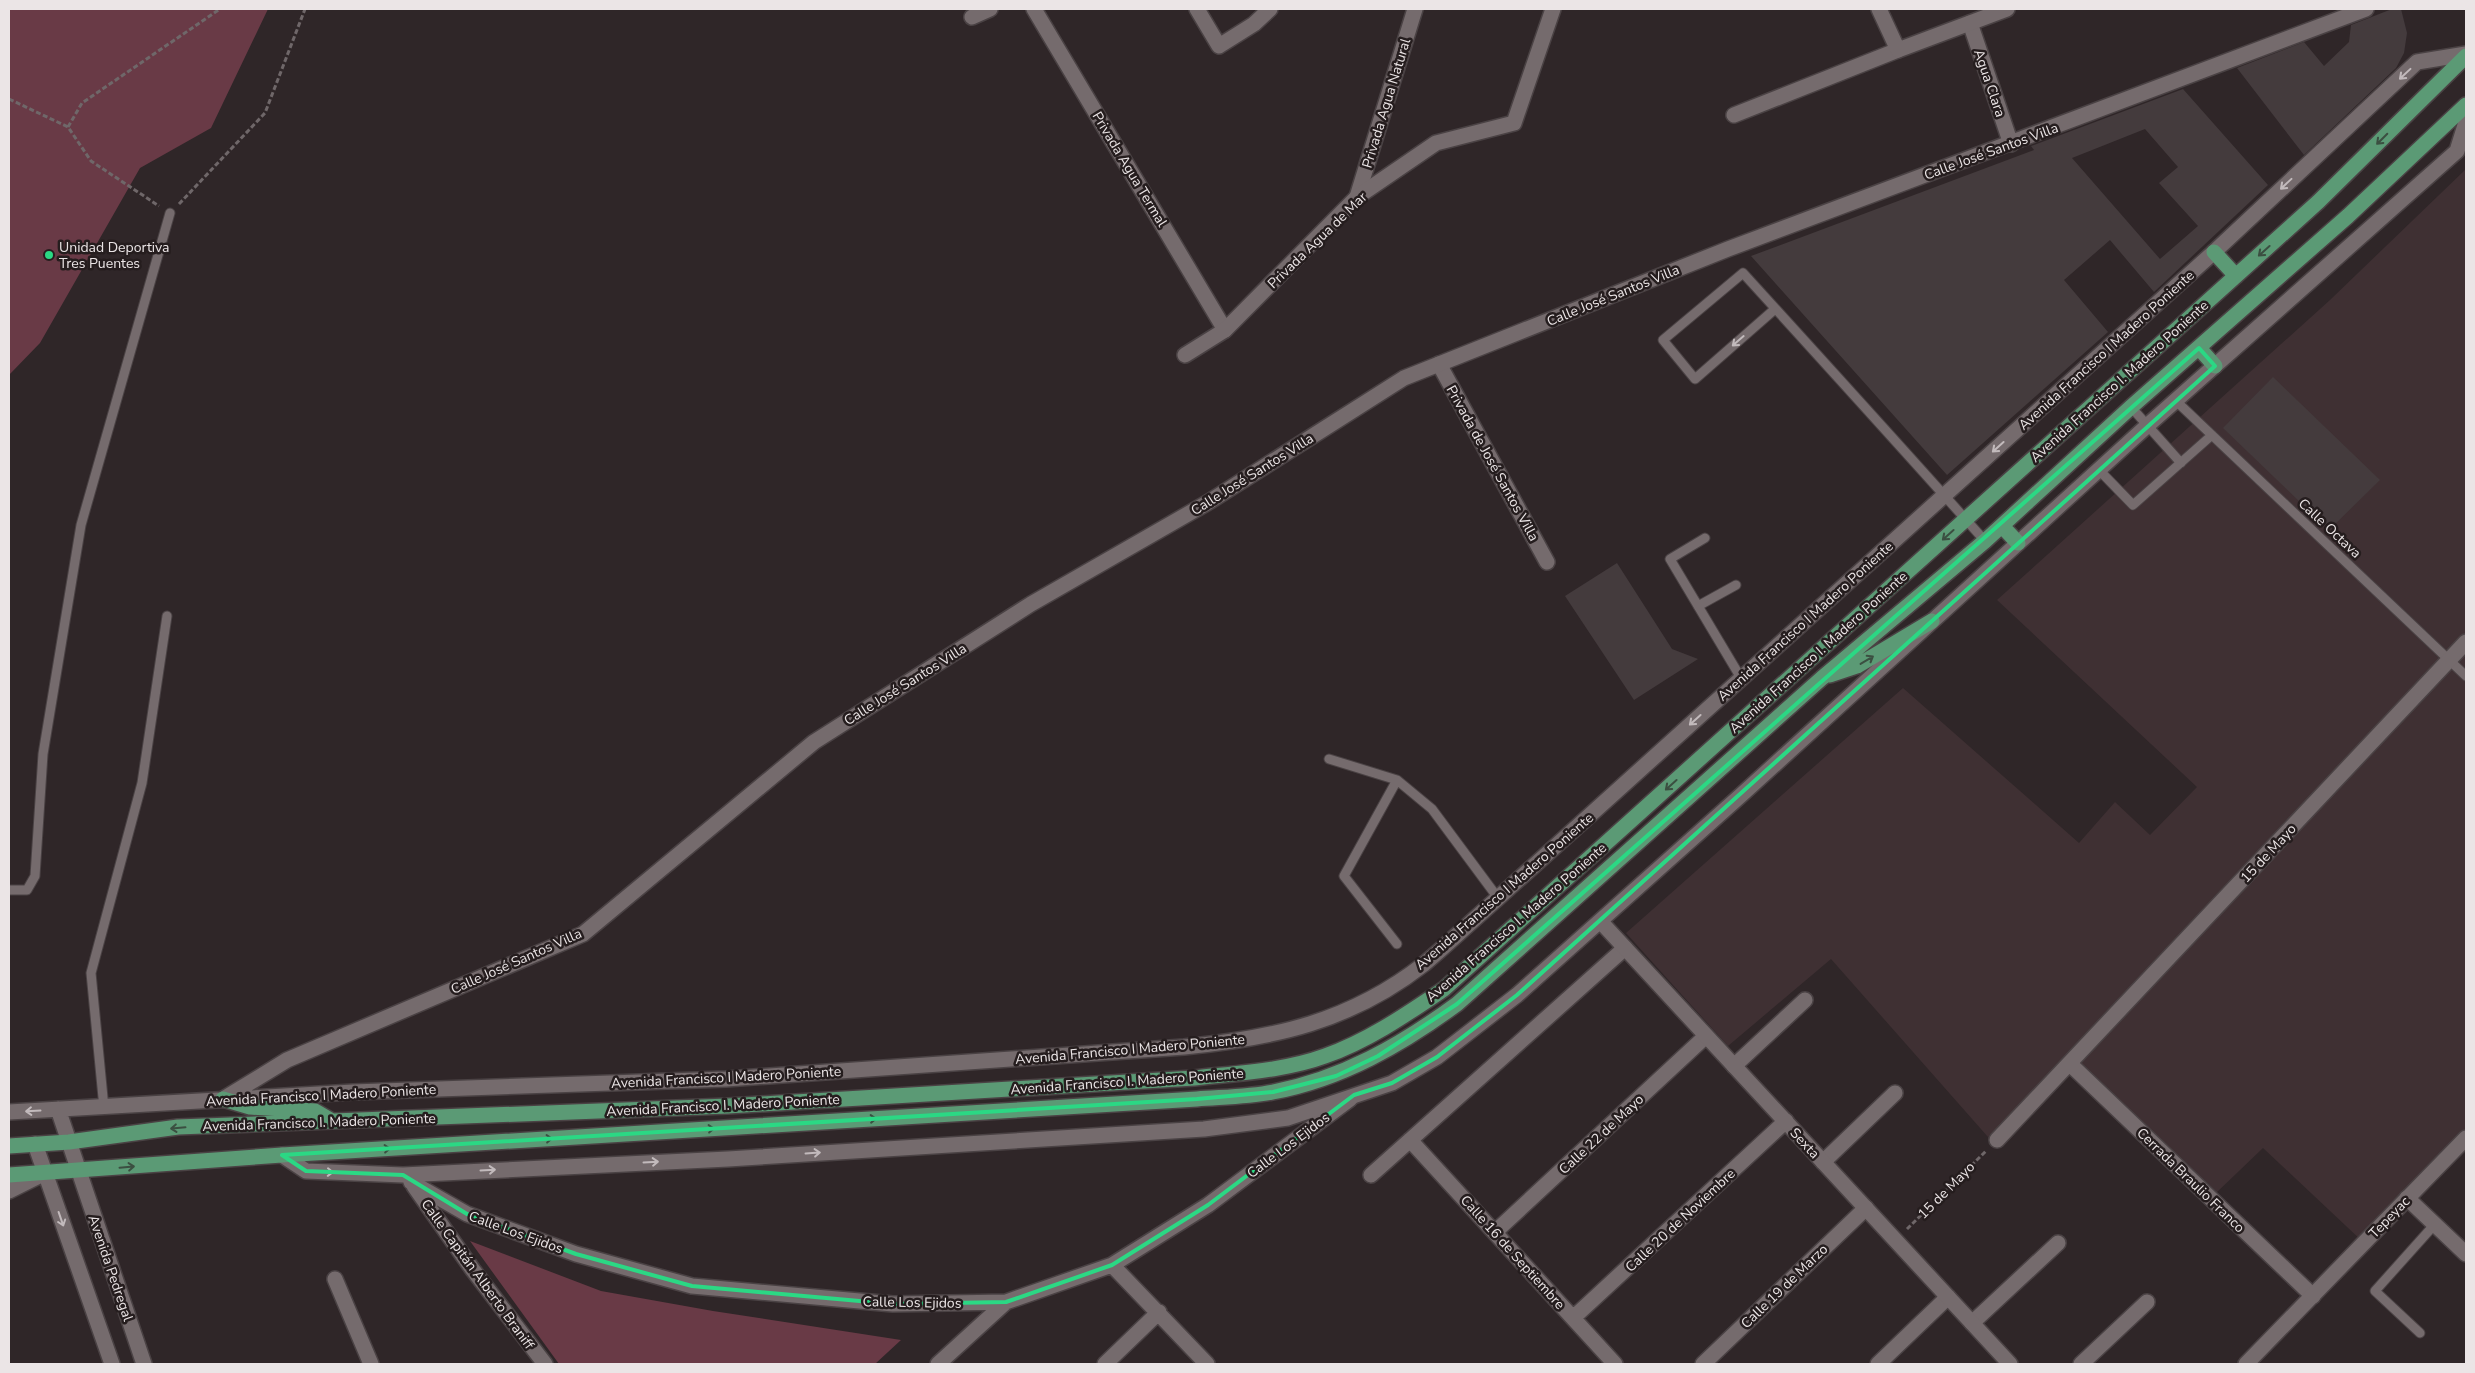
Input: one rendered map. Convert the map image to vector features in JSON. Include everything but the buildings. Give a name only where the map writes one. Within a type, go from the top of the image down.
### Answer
[{"type":"main road","name":"Avenida Francisco I. Madero Poniente","points":[[9,1146],[69,1142],[178,1127],[728,1106],[1194,1078],[1264,1070],[1325,1056],[1366,1038],[1444,989],[2318,202],[2466,55]]},
{"type":"main road","name":"Avenida Francisco I. Madero Poniente","points":[[9,1175],[282,1155],[1197,1100],[1273,1092],[1336,1076],[1378,1056],[1416,1034],[1457,1004],[1822,678],[2002,526],[2131,407],[2348,216],[2466,105]]},
{"type":"main road","points":[[2214,252],[2236,276]]},
{"type":"main road","points":[[2199,348],[2216,366]]},
{"type":"main road","points":[[2002,526],[2018,542]]},
{"type":"main road","points":[[1822,678],[1857,666],[1932,621]]},
{"type":"main road","points":[[223,1099],[250,1107],[316,1111],[332,1121]]},
{"type":"street","points":[[972,17],[990,9]]},
{"type":"street","name":"Privada Agua Termal","points":[[1034,9],[1225,330]]},
{"type":"street","points":[[1196,9],[1219,46],[1254,24],[1270,9]]},
{"type":"street","name":"Privada Agua Natural","points":[[1357,197],[1415,9]]},
{"type":"street","name":"Privada Agua de Mar","points":[[1185,354],[1225,330],[1357,197],[1436,143],[1514,123],[1553,9]]},
{"type":"street","points":[[1879,9],[1898,50]]},
{"type":"street","name":"Calle José Santos Villa","points":[[223,1099],[287,1060],[582,934],[814,742],[1031,604],[1207,503],[1404,378],[1728,249],[2366,9]]},
{"type":"street","points":[[1734,115],[2002,10]]},
{"type":"street","name":"Agua Clara","points":[[1970,23],[2011,144]]},
{"type":"street","name":"Avenida Francisco I Madero Poniente","points":[[58,1110],[354,1092],[726,1078],[1174,1048],[1247,1040],[1305,1027],[1347,1010],[1383,992],[1423,964],[1498,898],[2214,252],[2418,62],[2466,55]]},
{"type":"street","points":[[282,1155],[306,1171],[407,1178],[1204,1129],[1288,1118],[1392,1084],[1437,1057],[1517,995],[1601,922],[2018,542],[2457,151],[2466,122]]},
{"type":"street","name":"Privada de José Santos Villa","points":[[1440,364],[1547,562]]},
{"type":"street","name":"15 de Mayo","points":[[1997,1140],[2466,642]]},
{"type":"street","name":"Sexta","points":[[1601,922],[2010,1364]]},
{"type":"street","points":[[1371,1175],[1625,948]]},
{"type":"street","points":[[1734,1066],[1805,1000]]},
{"type":"street","name":"Calle 22 de Mayo","points":[[1495,1232],[1706,1036]]},
{"type":"street","name":"Cerrada Braulio Franco","points":[[2070,1064],[2313,1296]]},
{"type":"street","points":[[1823,1162],[1895,1093]]},
{"type":"street","name":"Calle Los Ejidos","points":[[407,1178],[467,1214],[576,1254],[692,1286],[893,1304],[1006,1302],[1112,1265],[1208,1205],[1354,1095]]},
{"type":"street","points":[[9,1112],[58,1110]]},
{"type":"street","name":"Avenida Pedregal","points":[[58,1110],[144,1364]]},
{"type":"street","name":"Calle 20 de Noviembre","points":[[1574,1318],[1786,1122]]},
{"type":"street","name":"Tepeyac","points":[[2246,1364],[2466,1138]]},
{"type":"street","name":"Calle 16 de Septiembre","points":[[1410,1140],[1615,1364]]},
{"type":"street","points":[[34,1144],[112,1364]]},
{"type":"street","name":"Avenida Francisco I. Madero Poniente","points":[[9,1191],[45,1173]]},
{"type":"street","name":"Calle Capitán Alberto Braniff","points":[[407,1178],[473,1270],[545,1364]]},
{"type":"street","points":[[2407,1198],[2466,1254]]},
{"type":"street","name":"Calle 19 de Marzo","points":[[1703,1364],[1866,1208]]},
{"type":"street","points":[[1972,1323],[2058,1242]]},
{"type":"street","points":[[1112,1265],[1207,1364]]},
{"type":"street","points":[[335,1279],[370,1364]]},
{"type":"street","points":[[1878,1364],[1948,1297]]},
{"type":"street","points":[[938,1364],[1006,1302]]},
{"type":"street","points":[[2081,1364],[2146,1302]]},
{"type":"street","points":[[1105,1364],[1159,1312]]},
{"type":"lane","points":[[9,890],[27,890],[35,876],[43,754],[81,525],[170,213]]},
{"type":"lane","points":[[1775,309],[1695,379],[1663,340],[1743,273],[1985,541]]},
{"type":"lane","name":"Calle Octava","points":[[2176,401],[2466,676]]},
{"type":"lane","points":[[2131,407],[2181,463]]},
{"type":"lane","points":[[2099,470],[2133,505],[2212,436]]},
{"type":"lane","points":[[1705,538],[1670,559],[1741,678]]},
{"type":"lane","points":[[1698,606],[1736,584]]},
{"type":"lane","points":[[104,1108],[91,973],[142,783],[167,616]]},
{"type":"lane","points":[[1329,759],[1396,780],[1432,809],[1498,898]]},
{"type":"lane","points":[[1396,780],[1344,876],[1397,944]]},
{"type":"lane","points":[[2420,1333],[2375,1291],[2435,1224]]},
{"type":"path","points":[[68,127],[82,103],[220,9]]},
{"type":"path","points":[[9,99],[68,127],[91,161],[170,213],[265,113],[305,9]]},
{"type":"path","name":"15 de Mayo","points":[[1895,1240],[1997,1140]]},
{"type":"highlighted area","points":[[2199,348],[2215,366],[1517,995],[1437,1057],[1392,1083],[1354,1095],[1208,1205],[1112,1265],[1006,1302],[893,1304],[692,1286],[576,1254],[467,1214],[403,1175],[306,1171],[282,1155],[1197,1099],[1273,1092],[1336,1076],[1378,1056],[1457,1004]]},
{"type":"shaded area","name":"Unidad Deportiva Tres Puentes","points":[[9,9],[268,9],[211,128],[140,168],[40,343],[9,375]]},
{"type":"shaded area","points":[[2466,169],[2466,1132],[2363,1242],[2263,1148],[2215,1194],[2069,1052],[1988,1137],[1831,959],[1728,1046],[1626,933],[1903,688],[2079,843],[2115,802],[2150,835],[2197,787],[1997,600],[2330,300]]},
{"type":"shaded area","points":[[470,1241],[601,1291],[713,1311],[901,1340],[875,1364],[559,1364]]},
{"type":"place","name":"Unidad Deportiva Tres Puentes","points":[[49,255]]}]
